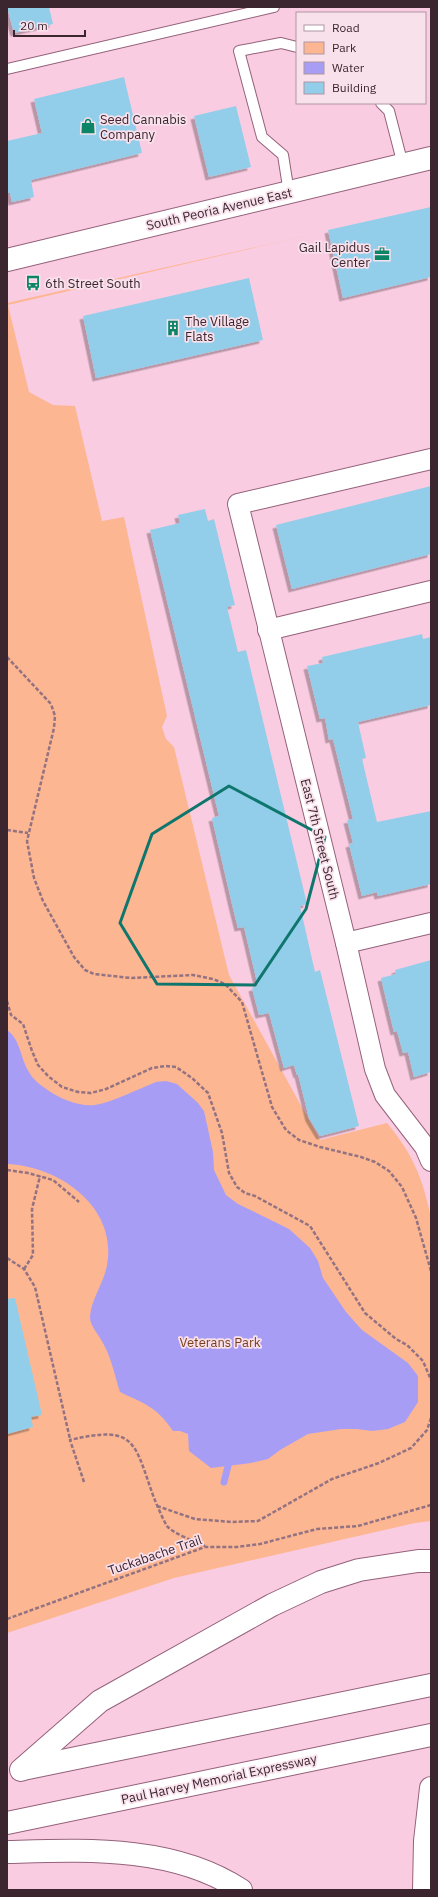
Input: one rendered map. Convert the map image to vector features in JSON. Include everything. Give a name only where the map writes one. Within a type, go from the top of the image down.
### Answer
[{"type":"main road","name":"South Peoria Avenue East","points":[[7,260],[431,158]]},
{"type":"main road","points":[[14,1771],[100,1701],[272,1605],[321,1582],[359,1570],[418,1560],[431,1561]]},
{"type":"main road","points":[[14,1771],[431,1685]]},
{"type":"main road","name":"Paul Harvey Memorial Expressway","points":[[7,1823],[431,1734]]},
{"type":"main road","points":[[424,1884],[425,1842],[431,1788]]},
{"type":"main road","points":[[7,1852],[99,1850],[145,1855],[190,1866],[241,1890]]},
{"type":"street","name":"East 7th Street South","points":[[431,459],[238,504],[346,943],[375,1069],[382,1089],[396,1112],[425,1148],[431,1161]]},
{"type":"street","points":[[268,630],[431,591]]},
{"type":"street","points":[[346,943],[431,923]]},
{"type":"lane","points":[[7,69],[274,7]]},
{"type":"lane","points":[[289,193],[283,155],[262,137],[239,51],[281,43],[296,47]]},
{"type":"lane","points":[[381,104],[390,111],[403,165]]},
{"type":"path","points":[[7,657],[52,704],[55,716],[54,728],[28,833],[29,856],[34,878],[43,901],[74,957],[85,970],[94,974],[131,978],[193,975],[213,979],[225,984],[242,1002],[272,1107],[286,1130],[299,1140],[320,1147],[361,1156],[375,1162],[389,1172],[402,1187],[416,1218],[431,1272]]},
{"type":"path","points":[[7,830],[28,833]]},
{"type":"path","points":[[7,1000],[11,1015],[23,1024],[38,1064],[48,1076],[62,1087],[78,1092],[91,1093],[106,1089],[152,1068],[166,1066],[176,1067],[192,1078],[208,1093],[222,1133],[229,1173],[237,1187],[245,1193],[256,1196],[310,1226],[365,1313],[396,1339],[407,1345],[423,1361],[431,1380]]},
{"type":"path","points":[[7,1170],[53,1180],[79,1202]]},
{"type":"path","points":[[24,1269],[33,1255],[32,1209],[40,1176]]},
{"type":"path","points":[[7,1258],[24,1269],[35,1287],[70,1440],[84,1482]]},
{"type":"path","points":[[157,1506],[195,1518],[232,1522],[258,1521],[332,1479],[379,1463],[411,1448],[427,1430],[431,1418]]},
{"type":"path","points":[[70,1440],[99,1434],[114,1434],[126,1439],[136,1449],[157,1506],[168,1527],[205,1547]]},
{"type":"path","name":"Tuckabache Trail","points":[[7,1619],[205,1547],[238,1547],[260,1544],[317,1529],[358,1526],[431,1505]]},
{"type":"highlighted area","points":[[229,786],[325,837],[306,909],[255,985],[157,984],[120,923],[152,834]]},
{"type":"green space","name":"Veterans Park","points":[[318,233],[8,305],[29,392],[53,405],[75,406],[102,521],[124,517],[167,716],[162,727],[166,739],[174,747],[229,975],[320,1140],[387,1123],[404,1146],[416,1167],[420,1178],[431,1217],[431,1521],[415,1523],[174,1578],[7,1633],[7,303]]},
{"type":"water","points":[[7,1030],[12,1034],[18,1044],[26,1067],[33,1078],[59,1097],[77,1104],[95,1105],[117,1098],[156,1082],[166,1081],[177,1084],[198,1103],[204,1111],[213,1152],[214,1170],[226,1195],[238,1204],[289,1229],[310,1248],[318,1261],[323,1278],[346,1312],[362,1330],[408,1363],[418,1376],[418,1402],[405,1422],[388,1429],[372,1431],[341,1429],[308,1434],[280,1450],[268,1459],[251,1463],[211,1468],[189,1451],[188,1434],[180,1431],[173,1431],[156,1411],[144,1403],[120,1392],[107,1351],[90,1320],[91,1310],[107,1265],[108,1244],[103,1225],[94,1208],[81,1194],[64,1182],[46,1172],[7,1164]]},
{"type":"building","points":[[7,7],[49,7],[53,24],[14,33]]},
{"type":"building","name":"Seed Cannabis Company","points":[[124,77],[142,153],[31,180],[34,197],[12,202],[10,193],[7,193],[7,141],[42,133],[34,99]]},
{"type":"building","points":[[236,106],[251,167],[209,177],[194,116]]},
{"type":"building","name":"Gail Lapidus Center","points":[[431,207],[431,277],[343,298],[328,230]]},
{"type":"building","name":"The Village Flats","points":[[249,278],[263,340],[96,378],[83,316]]},
{"type":"building","points":[[431,486],[431,554],[292,589],[276,525]]},
{"type":"building","points":[[205,509],[208,521],[214,519],[235,605],[227,607],[238,652],[246,650],[307,904],[300,906],[315,972],[320,970],[359,1126],[320,1136],[309,1118],[298,1074],[297,1075],[294,1065],[284,1068],[269,1013],[259,1015],[252,988],[258,986],[244,927],[238,928],[233,908],[212,818],[219,816],[150,530],[180,523],[178,515]]},
{"type":"building","points":[[422,634],[423,639],[431,637],[431,705],[358,722],[366,758],[362,759],[377,822],[431,811],[431,884],[378,896],[377,892],[362,896],[349,844],[353,843],[347,820],[353,819],[333,739],[329,740],[325,718],[320,719],[307,666],[323,663],[322,657]]},
{"type":"building","points":[[431,960],[431,1072],[414,1077],[408,1052],[403,1053],[397,1031],[394,1032],[381,978],[396,974],[395,970]]},
{"type":"building","points":[[15,1298],[42,1415],[31,1417],[33,1427],[7,1434],[7,1299]]},
{"type":"waterway","points":[[224,1482],[228,1466]]},
{"type":"place","name":"Seed Cannabis Company","points":[[88,126]]},
{"type":"place","name":"Gail Lapidus Center","points":[[382,254]]},
{"type":"place","name":"6th Street South","points":[[33,283]]},
{"type":"place","name":"The Village Flats","points":[[173,328]]}]
